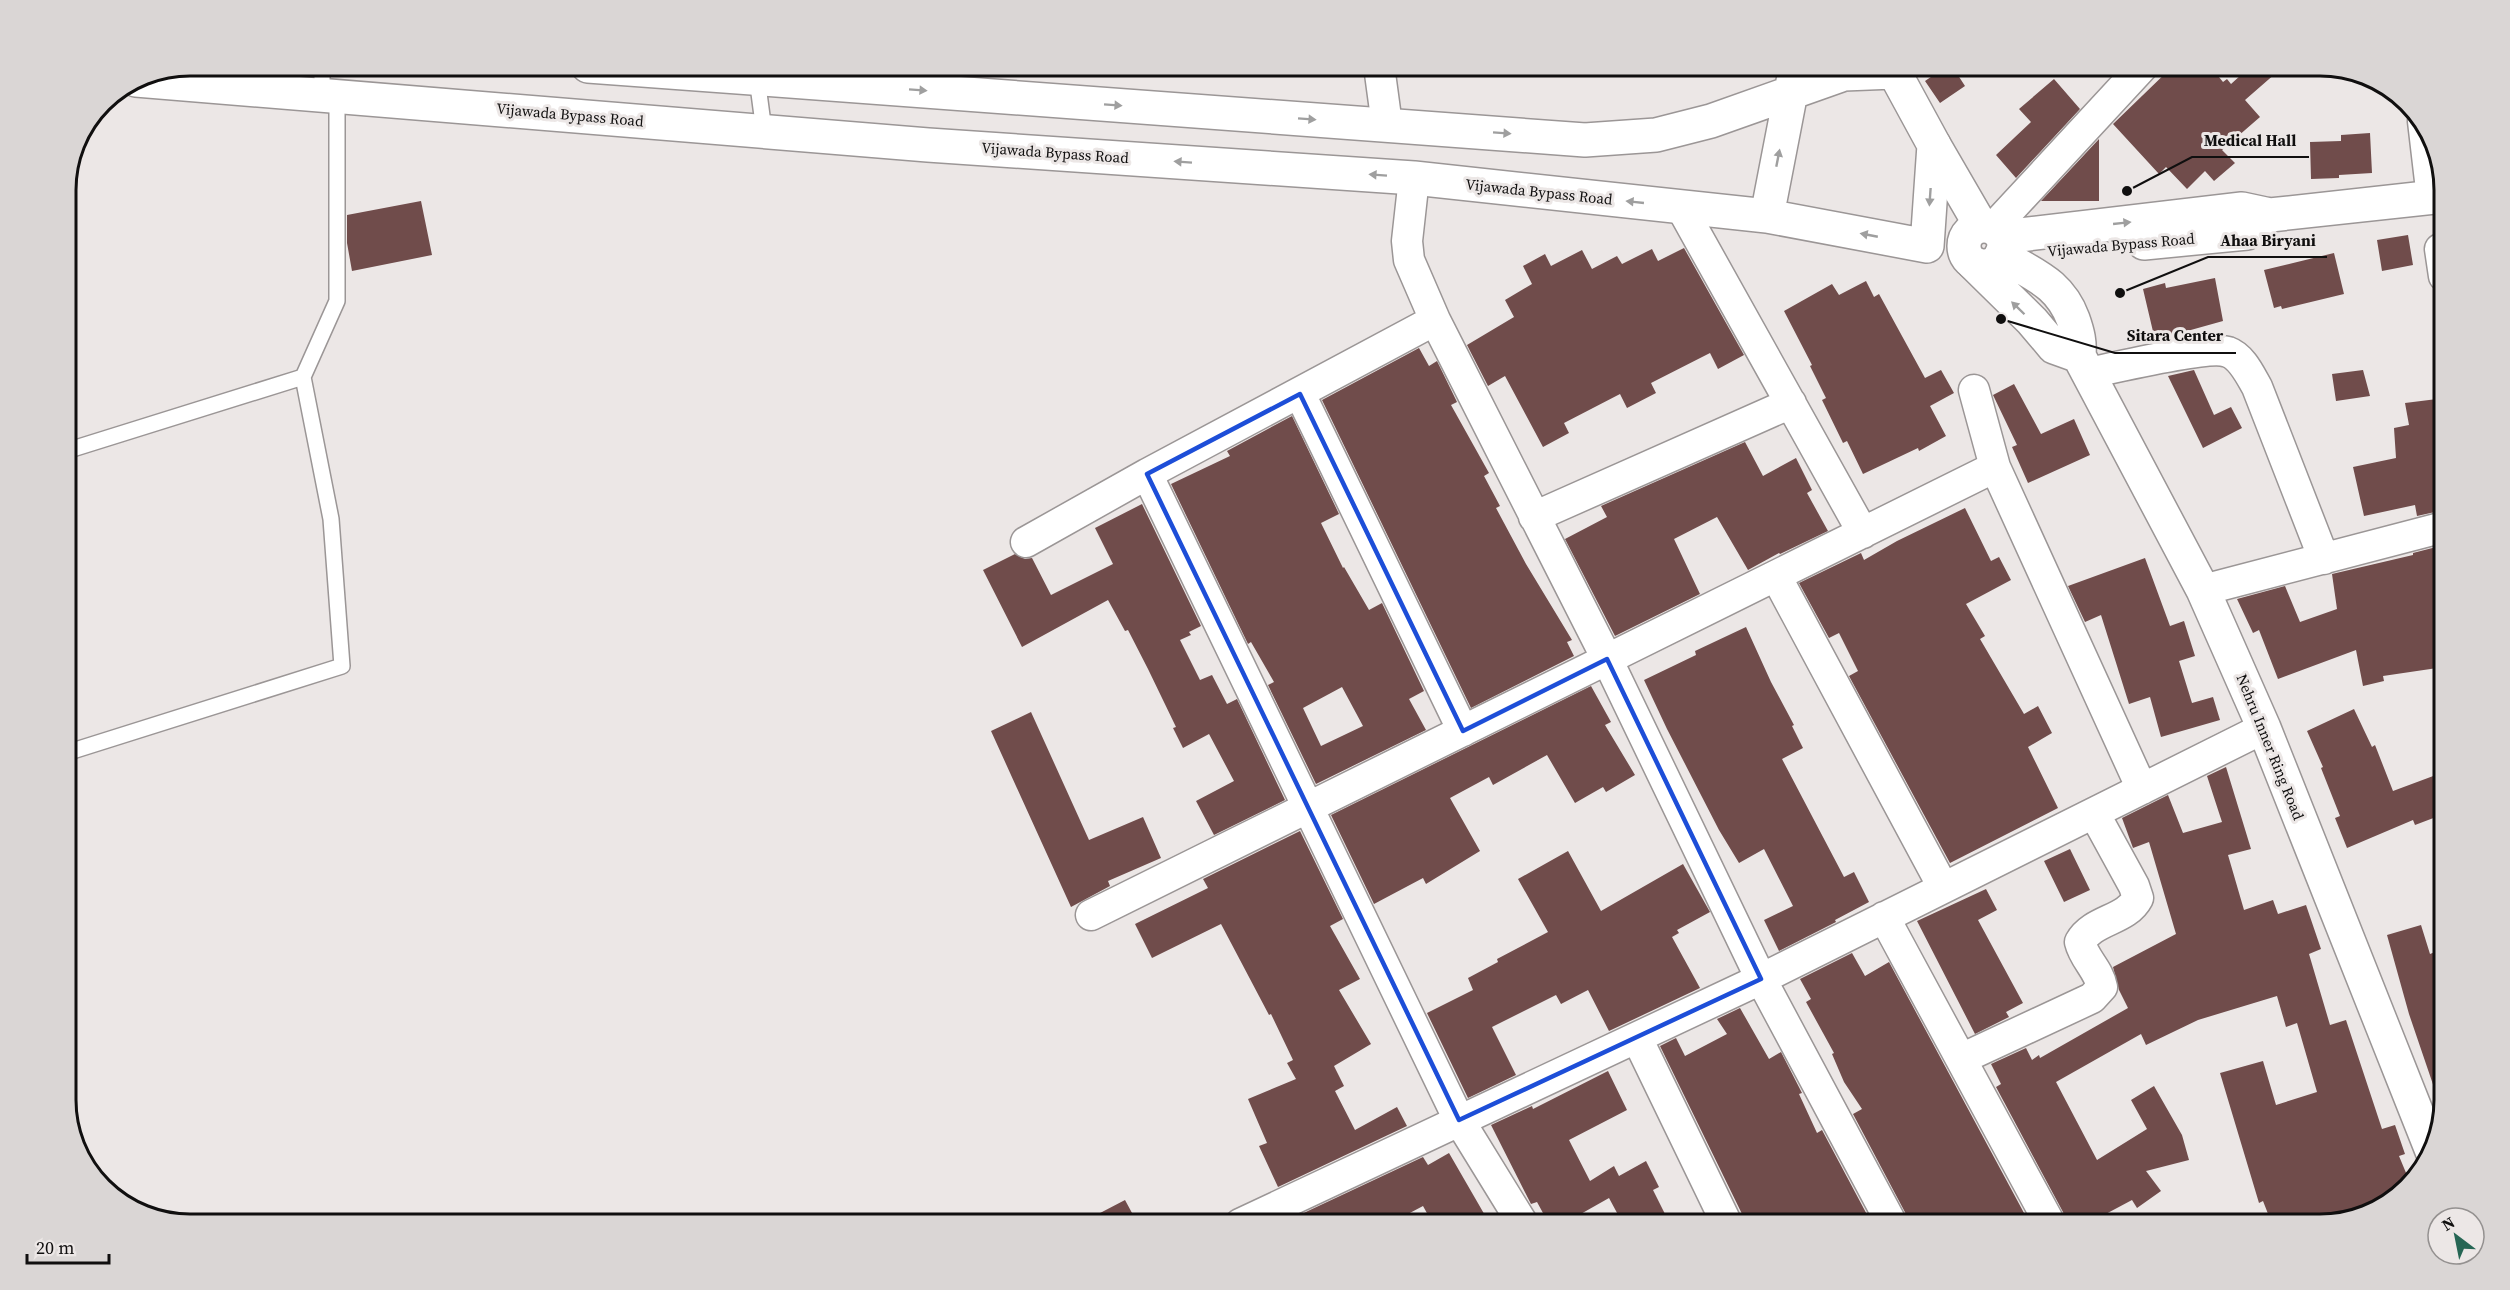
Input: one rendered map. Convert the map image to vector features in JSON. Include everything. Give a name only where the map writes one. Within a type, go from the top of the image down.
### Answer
[{"type":"main road","points":[[739,77],[1585,140],[1656,135],[1711,121],[1794,80],[1825,76]]},
{"type":"main road","points":[[1896,76],[1986,245]]},
{"type":"main road","points":[[1767,216],[1794,80]]},
{"type":"main road","name":"Vijawada Bypass Road","points":[[162,81],[327,85],[764,131],[928,145],[1414,178],[1767,216],[1927,246],[1986,245],[2242,209],[2270,215],[2433,198]]},
{"type":"main road","points":[[1927,246],[1934,145]]},
{"type":"main road","name":"Nehru Inner Ring Road","points":[[1986,245],[2059,291],[2067,303],[2080,339],[2084,364],[2204,590],[2264,728],[2427,1137]]},
{"type":"street","points":[[1380,76],[1387,125]]},
{"type":"street","points":[[1986,245],[2134,76]]},
{"type":"street","points":[[1414,178],[1407,241],[1409,260],[1435,320],[1607,659],[1761,979],[1887,1214]]},
{"type":"street","points":[[1682,207],[1863,533]]},
{"type":"street","points":[[1026,542],[1147,474],[1435,320]]},
{"type":"street","points":[[2084,364],[2206,351],[2228,352],[2245,365],[2257,387],[2324,559]]},
{"type":"street","points":[[1974,390],[1995,467],[2142,789]]},
{"type":"street","points":[[1300,394],[1462,731]]},
{"type":"street","points":[[1534,516],[1791,403]]},
{"type":"street","points":[[1091,915],[1995,467]]},
{"type":"street","points":[[1147,474],[1310,807],[1459,1120],[1516,1214]]},
{"type":"street","points":[[2204,590],[2433,530]]},
{"type":"street","points":[[1776,576],[1943,887]]},
{"type":"street","points":[[1261,1214],[1761,979],[2264,728]]},
{"type":"street","points":[[1961,1059],[2092,998],[2102,987],[2100,976],[2082,950],[2080,942],[2086,932],[2132,909],[2138,898],[2134,886],[2094,813]]},
{"type":"street","points":[[1884,916],[2045,1214]]},
{"type":"street","points":[[1636,1038],[1722,1214]]},
{"type":"lane","points":[[757,78],[764,131]]},
{"type":"lane","points":[[77,750],[342,666],[331,519],[303,376],[337,301],[327,85]]},
{"type":"lane","points":[[77,448],[303,376]]},
{"type":"highlighted area","points":[[1300,394],[1463,731],[1607,659],[1761,979],[1459,1120],[1147,474]]},
{"type":"building","points":[[1932,76],[1959,76],[1965,86],[1940,103],[1925,81]]},
{"type":"building","points":[[2163,76],[2218,76],[2223,82],[2227,79],[2231,84],[2240,76],[2273,76],[2245,100],[2260,117],[2222,150],[2235,163],[2214,181],[2205,171],[2187,189],[2166,167],[2159,174],[2113,124]]},
{"type":"building","points":[[2054,79],[2080,109],[2016,178],[1996,155],[2031,122],[2019,109]]},
{"type":"building","points":[[2370,133],[2372,173],[2311,179],[2310,142],[2341,141],[2341,135]]},
{"type":"building","points":[[2099,139],[2099,201],[2041,201]]},
{"type":"building","points":[[421,201],[432,255],[352,271],[347,243],[347,215]]},
{"type":"building","points":[[2408,235],[2413,265],[2382,271],[2377,240]]},
{"type":"building","points":[[1684,248],[1744,355],[1718,369],[1710,353],[1651,383],[1656,393],[1627,408],[1620,394],[1564,423],[1569,433],[1543,447],[1505,376],[1488,386],[1467,345],[1514,317],[1505,300],[1532,284],[1523,266],[1545,254],[1551,266],[1582,250],[1592,269],[1617,256],[1622,264],[1652,249],[1658,261]]},
{"type":"building","points":[[2334,253],[2344,294],[2282,309],[2281,306],[2274,308],[2264,270]]},
{"type":"building","points":[[2215,278],[2223,321],[2155,340],[2143,289],[2165,283],[2166,288]]},
{"type":"building","points":[[1866,281],[1874,297],[1879,294],[1925,378],[1941,370],[1954,393],[1930,406],[1946,436],[1919,451],[1918,448],[1863,474],[1847,441],[1843,443],[1822,400],[1826,398],[1810,366],[1812,365],[1784,311],[1832,284],[1839,295]]},
{"type":"building","points":[[1419,348],[1429,366],[1437,361],[1457,402],[1451,405],[1489,473],[1484,476],[1500,506],[1496,508],[1526,564],[1572,640],[1567,642],[1574,656],[1471,708],[1322,400]]},
{"type":"building","points":[[2194,370],[2214,415],[2231,407],[2242,428],[2203,448],[2168,376]]},
{"type":"building","points":[[2363,370],[2370,396],[2336,401],[2332,374]]},
{"type":"building","points":[[2014,384],[2041,434],[2074,419],[2090,455],[2028,483],[2012,447],[2017,445],[1993,395]]},
{"type":"building","points":[[2433,399],[2433,512],[2417,516],[2415,505],[2364,516],[2353,467],[2396,458],[2394,428],[2409,425],[2405,403]]},
{"type":"building","points":[[1292,416],[1339,514],[1321,523],[1343,568],[1369,610],[1382,603],[1424,691],[1409,699],[1426,730],[1316,784],[1268,685],[1274,682],[1251,642],[1248,644],[1171,484],[1230,456],[1227,451]],"holes":[[[1342,687],[1363,726],[1321,746],[1303,708]]]},
{"type":"building","points":[[1745,442],[1763,476],[1796,458],[1812,490],[1807,493],[1828,531],[1748,570],[1717,517],[1674,539],[1700,594],[1615,636],[1565,539],[1607,517],[1601,506]]},
{"type":"building","points":[[1142,504],[1201,626],[1189,632],[1191,635],[1180,640],[1200,680],[1212,675],[1227,704],[1237,699],[1285,800],[1214,835],[1196,801],[1234,781],[1209,734],[1183,748],[1173,728],[1176,727],[1148,669],[1128,630],[1125,631],[1108,600],[1022,647],[983,570],[1015,554],[1025,559],[1032,558],[1051,595],[1113,564],[1095,528]]},
{"type":"building","points":[[1965,508],[1991,561],[1999,557],[2011,580],[1966,604],[1985,636],[1980,639],[2024,714],[2038,706],[2052,733],[2028,747],[2058,808],[1950,863],[1849,676],[1858,671],[1839,633],[1829,638],[1799,583],[1861,553],[1864,560]]},
{"type":"building","points":[[2433,548],[2434,669],[2383,676],[2384,681],[2363,686],[2356,650],[2278,679],[2259,630],[2253,633],[2237,599],[2285,586],[2300,622],[2337,609],[2332,574],[2413,555],[2413,553]]},
{"type":"building","points":[[2145,558],[2170,626],[2184,621],[2195,656],[2179,661],[2192,703],[2213,697],[2220,720],[2161,737],[2150,697],[2129,704],[2101,615],[2085,622],[2068,586]]},
{"type":"building","points":[[1746,627],[1803,748],[1782,759],[1844,877],[1854,872],[1869,902],[1779,951],[1764,920],[1793,906],[1764,849],[1739,863],[1719,830],[1644,680],[1696,655],[1695,651]]},
{"type":"building","points":[[1591,686],[1611,722],[1605,725],[1635,775],[1606,792],[1603,787],[1575,803],[1547,755],[1493,785],[1489,777],[1450,798],[1480,851],[1426,884],[1423,878],[1374,904],[1331,815]]},
{"type":"building","points":[[2354,709],[2372,747],[2375,745],[2393,791],[2434,776],[2434,818],[2415,825],[2413,820],[2347,848],[2335,818],[2340,816],[2321,768],[2323,767],[2307,731]]},
{"type":"building","points":[[1031,712],[1089,840],[1143,817],[1161,858],[1108,881],[1110,886],[1071,907],[991,731]]},
{"type":"building","points":[[2226,767],[2251,849],[2228,855],[2244,910],[2273,900],[2278,914],[2306,905],[2321,949],[2309,954],[2330,1025],[2346,1020],[2382,1129],[2395,1125],[2405,1154],[2399,1156],[2406,1173],[2377,1198],[2349,1210],[2335,1213],[2268,1214],[2263,1201],[2259,1203],[2220,1073],[2263,1061],[2276,1105],[2317,1092],[2297,1023],[2286,1027],[2277,996],[2198,1020],[2146,1045],[2141,1034],[2056,1082],[2097,1160],[2147,1129],[2131,1100],[2154,1086],[2182,1135],[2189,1160],[2146,1171],[2161,1191],[2137,1208],[2132,1200],[2106,1214],[2064,1214],[1996,1087],[2001,1084],[1991,1064],[2026,1048],[2032,1060],[2039,1055],[2040,1058],[2128,1008],[2119,990],[2113,967],[2176,934],[2149,842],[2133,848],[2122,818],[2168,795],[2183,833],[2222,822],[2207,776]]},
{"type":"building","points":[[1300,831],[1343,919],[1330,926],[1360,979],[1339,990],[1371,1044],[1334,1066],[1344,1086],[1335,1091],[1355,1130],[1397,1107],[1407,1126],[1278,1187],[1259,1146],[1267,1143],[1248,1099],[1296,1079],[1287,1063],[1293,1060],[1271,1014],[1269,1015],[1221,924],[1152,958],[1135,924],[1208,888],[1203,879]]},
{"type":"building","points":[[2070,849],[2090,890],[2064,902],[2044,861]]},
{"type":"building","points":[[1568,851],[1601,911],[1683,864],[1710,912],[1677,930],[1679,933],[1672,937],[1700,988],[1609,1031],[1588,990],[1561,1004],[1556,995],[1492,1027],[1516,1075],[1468,1098],[1427,1013],[1473,990],[1468,978],[1498,962],[1497,959],[1548,932],[1518,879]]},
{"type":"building","points":[[1986,889],[1997,910],[1978,920],[2023,1003],[2006,1012],[2009,1017],[1975,1034],[1917,921]]},
{"type":"building","points":[[2421,925],[2430,954],[2434,952],[2434,1087],[2409,1014],[2387,935]]},
{"type":"building","points":[[1852,953],[1865,976],[1889,962],[2024,1213],[1906,1214],[1853,1114],[1862,1109],[1844,1082],[1832,1054],[1834,1053],[1806,1002],[1811,999],[1800,979]]},
{"type":"building","points":[[1740,1008],[1769,1059],[1781,1052],[1802,1093],[1799,1094],[1817,1133],[1822,1130],[1867,1214],[1742,1214],[1660,1046],[1676,1038],[1685,1056],[1727,1034],[1717,1019]]},
{"type":"building","points":[[1608,1071],[1627,1110],[1569,1140],[1590,1181],[1614,1166],[1619,1176],[1646,1161],[1659,1187],[1653,1190],[1665,1214],[1618,1214],[1609,1198],[1581,1214],[1544,1214],[1537,1202],[1531,1204],[1491,1125],[1532,1106],[1533,1109]]},
{"type":"building","points":[[1449,1153],[1484,1214],[1427,1214],[1423,1206],[1408,1214],[1302,1214],[1423,1157],[1428,1165]]},
{"type":"building","points":[[1125,1200],[1133,1214],[1098,1214]]},
{"type":"place","name":"Medical Hall","points":[[2127,191]]},
{"type":"place","name":"Ahaa Biryani","points":[[2120,293]]},
{"type":"place","name":"Sitara Center","points":[[2001,319]]}]
